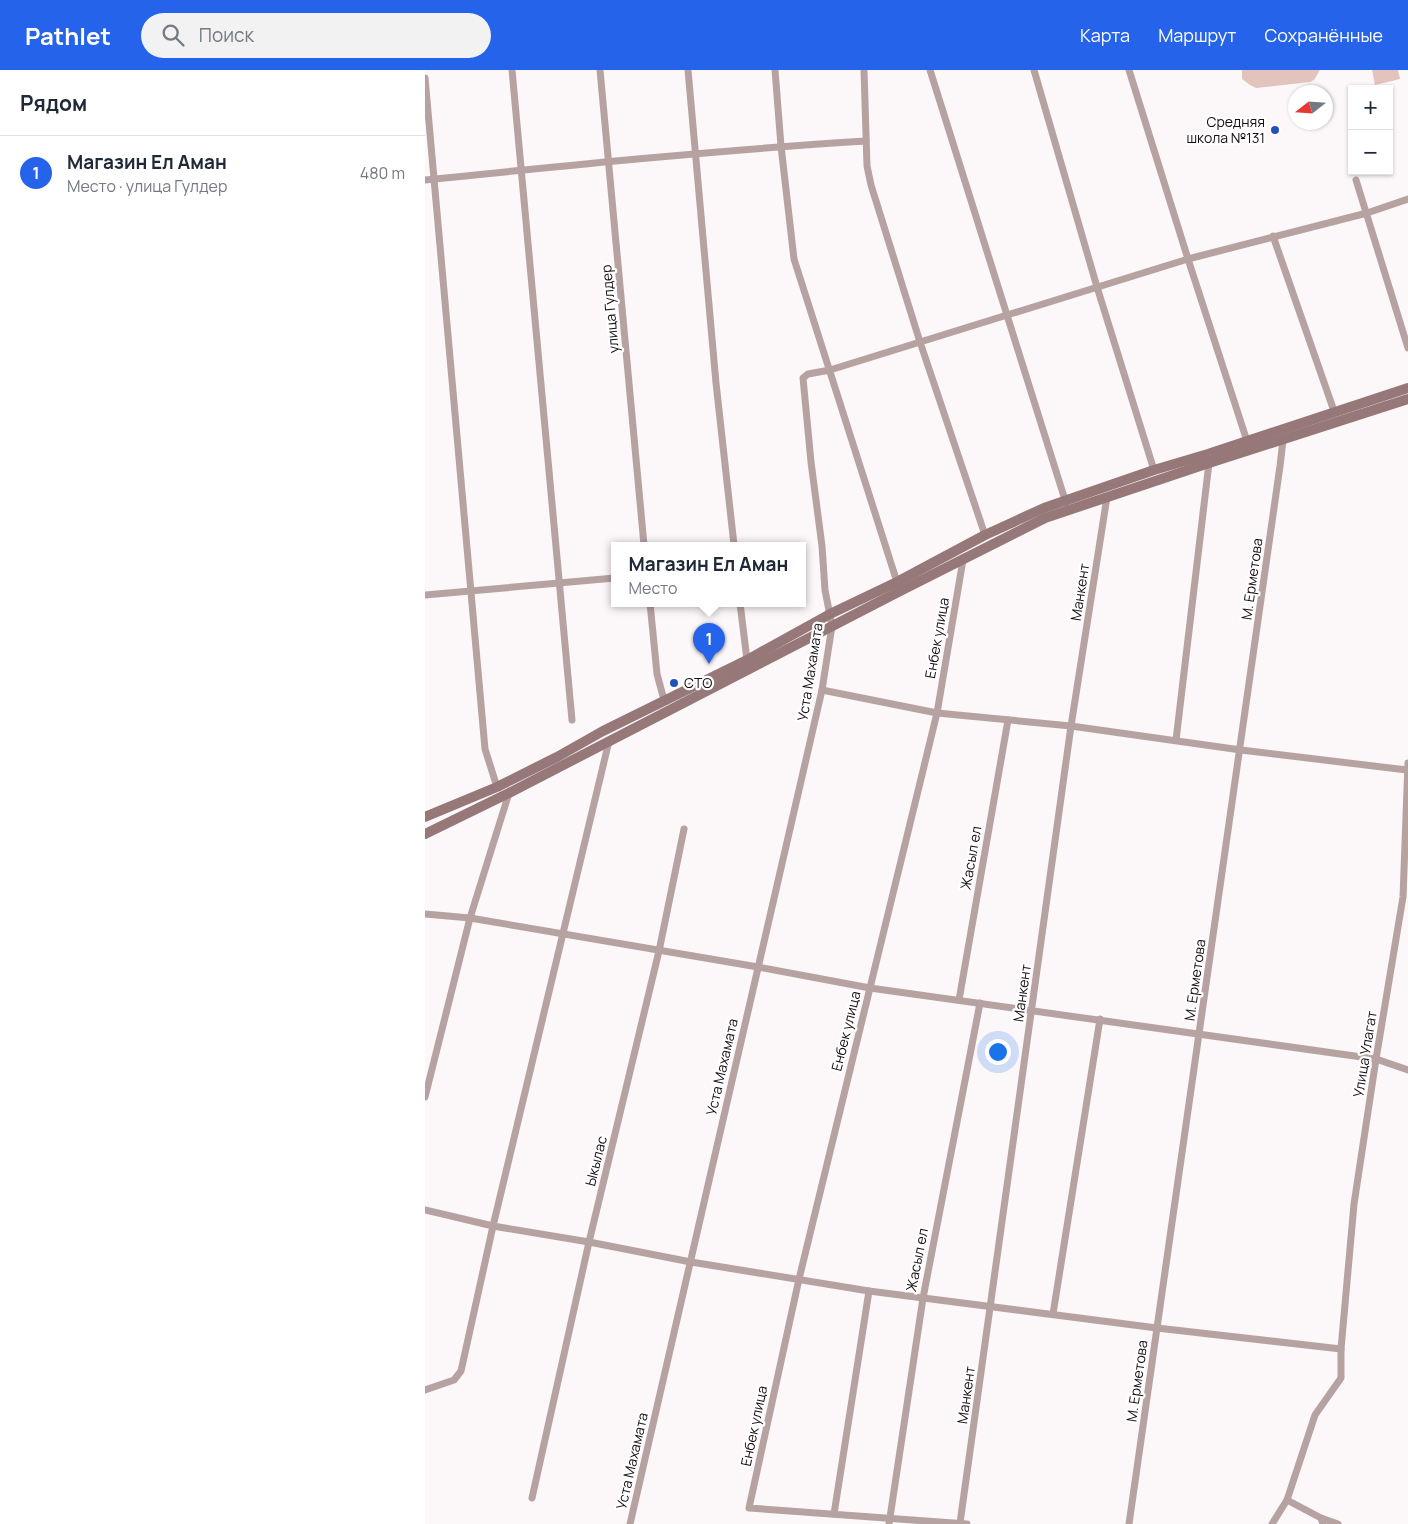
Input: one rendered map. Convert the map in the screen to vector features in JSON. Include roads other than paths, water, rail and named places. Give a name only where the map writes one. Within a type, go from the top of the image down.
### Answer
[{"type":"main road","points":[[425,834],[509,793],[1045,518],[1283,440],[1334,411],[1408,388]]},
{"type":"main road","points":[[425,817],[497,787],[747,660],[830,614],[897,582],[985,536],[1065,500],[1247,441],[1408,400]]},
{"type":"street","points":[[513,70],[571,720]]},
{"type":"street","name":"улица Гулдер","points":[[600,70],[644,542]]},
{"type":"street","points":[[688,70],[716,383],[734,542]]},
{"type":"street","points":[[775,70],[781,146],[795,259],[897,582]]},
{"type":"street","points":[[865,70],[867,166],[871,185],[920,342],[985,536]]},
{"type":"street","points":[[930,70],[1068,511]]},
{"type":"street","points":[[1034,70],[1097,287],[1154,470]]},
{"type":"street","points":[[1129,70],[1247,441]]},
{"type":"street","points":[[425,78],[485,749],[497,787]]},
{"type":"street","points":[[425,180],[609,161],[696,155],[781,146],[866,141]]},
{"type":"street","points":[[1356,180],[1408,348]]},
{"type":"street","name":"Уста Махамата","points":[[631,1524],[822,690],[832,626],[825,590],[822,546],[803,380],[808,374],[830,370],[1188,259],[1367,213],[1408,198]]},
{"type":"street","points":[[1273,236],[1334,411]]},
{"type":"street","name":"М. Ерметова","points":[[1129,1524],[1241,750],[1283,440]]},
{"type":"street","points":[[1176,740],[1209,463]]},
{"type":"street","name":"Манкент","points":[[964,1524],[991,1306],[1071,726],[1107,497]]},
{"type":"street","name":"Енбек улица","points":[[834,1514],[749,1508],[799,1279],[937,713],[963,560]]},
{"type":"street","points":[[425,595],[611,578]]},
{"type":"street","points":[[650,607],[657,674],[665,700]]},
{"type":"street","points":[[740,607],[747,660]]},
{"type":"street","points":[[822,690],[937,713],[1071,726],[1241,750],[1408,766]]},
{"type":"street","name":"Жасыл ел","points":[[959,1000],[1007,720]]},
{"type":"street","points":[[425,1390],[454,1380],[461,1371],[493,1226],[609,741]]},
{"type":"street","name":"Улица Улагат","points":[[1272,1524],[1287,1500],[1315,1415],[1341,1378],[1341,1349],[1354,1204],[1403,897],[1408,766]]},
{"type":"street","points":[[425,1097],[470,918],[509,793]]},
{"type":"street","name":"Ыкылас","points":[[532,1498],[589,1242],[659,951],[684,829]]},
{"type":"street","points":[[425,914],[470,918],[758,967],[869,988],[1376,1059],[1408,1070]]},
{"type":"street","name":"Жасыл ел","points":[[890,1521],[923,1298],[980,1003]]},
{"type":"street","points":[[1053,1314],[1100,1020]]},
{"type":"street","points":[[425,1210],[493,1226],[691,1262],[869,1291],[1157,1328],[1341,1349]]},
{"type":"street","points":[[869,1291],[834,1514],[890,1521],[964,1524]]},
{"type":"street","points":[[1287,1500],[1322,1521],[1338,1524]]},
{"type":"place","name":"Средняя школа №131","points":[[1275,130]]},
{"type":"place","name":"Магазин Ел Аман","points":[[709,664]]},
{"type":"place","name":"СТО","points":[[674,683]]}]
